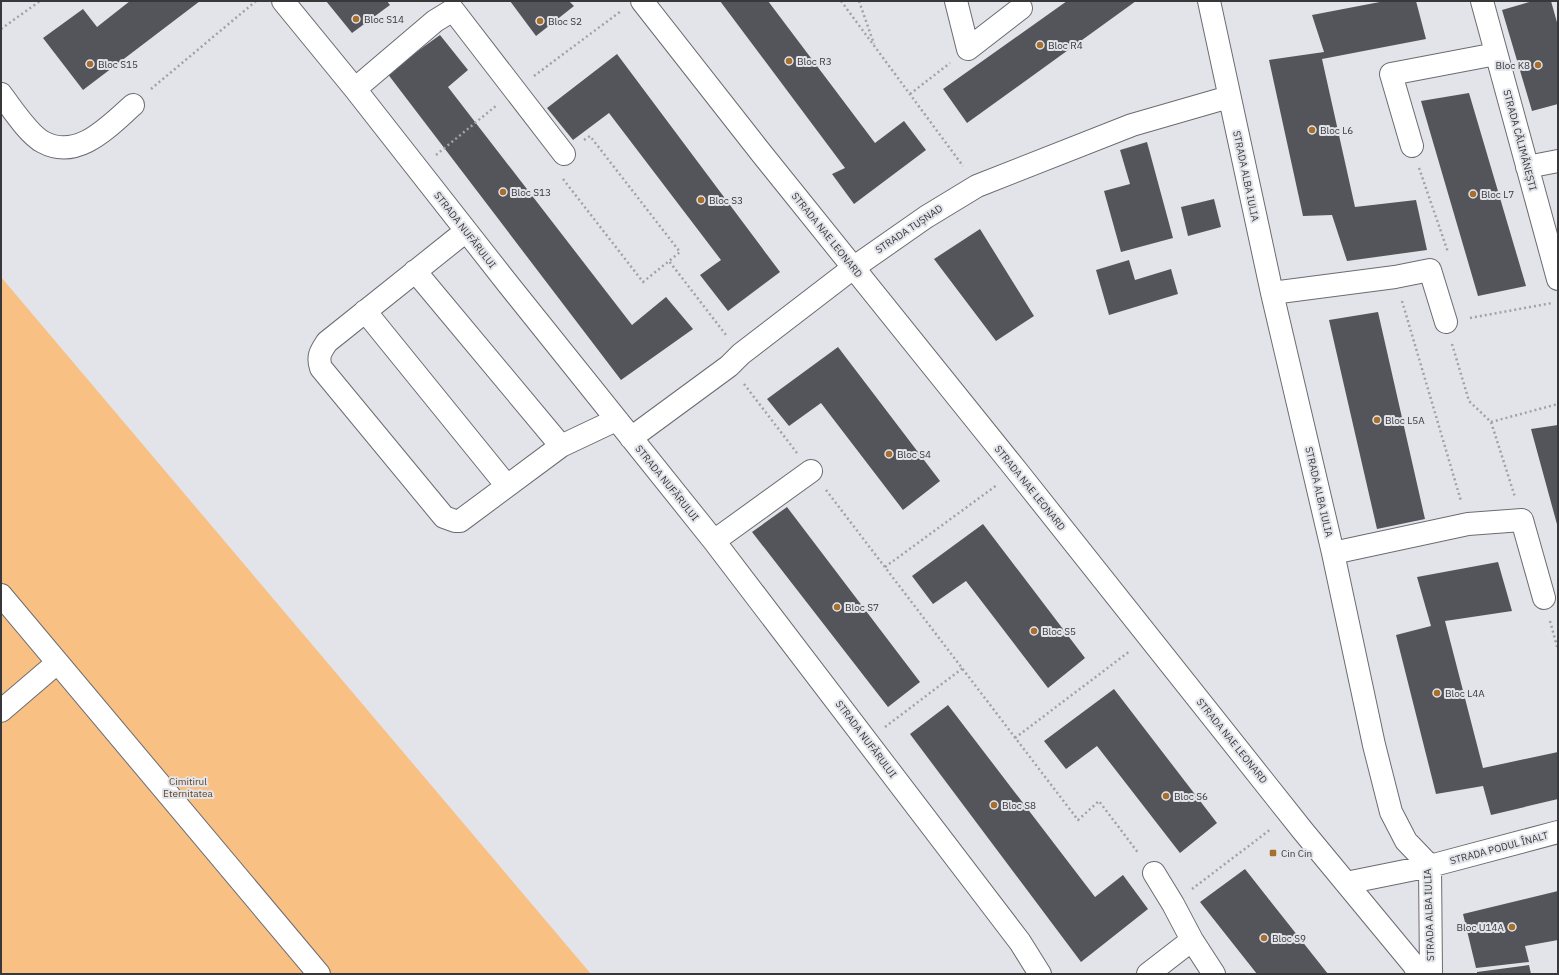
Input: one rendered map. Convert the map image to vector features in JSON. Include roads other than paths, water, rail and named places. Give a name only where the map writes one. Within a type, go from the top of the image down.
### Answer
[{"type":"street","name":"STRADA NUFĂRULUI","points":[[283,1],[355,89],[616,420],[714,541],[1020,942],[1040,974]]},
{"type":"street","name":"STRADA NAE LEONARD","points":[[642,1],[1148,637],[1346,883],[1414,964],[1419,974]]},
{"type":"street","points":[[956,1],[968,49],[1021,8]]},
{"type":"street","name":"STRADA ALBA IULIA","points":[[1209,1],[1272,293],[1333,553],[1374,745],[1391,812],[1406,841],[1430,866],[1431,974]]},
{"type":"street","name":"STRADA CĂLIMĂNEȘTI","points":[[1482,1],[1558,279]]},
{"type":"street","points":[[355,89],[435,21],[453,10],[564,154]]},
{"type":"street","points":[[1412,146],[1392,74],[1496,54]]},
{"type":"street","points":[[1,94],[32,133],[43,142],[61,148],[79,146],[96,137],[133,105]]},
{"type":"street","name":"STRADA TUȘNAD","points":[[631,438],[735,360],[853,268],[926,217],[977,186],[1132,125],[1229,97]]},
{"type":"street","points":[[1527,167],[1558,161]]},
{"type":"street","points":[[466,231],[327,342],[320,351],[318,360],[321,368],[444,517],[455,521],[460,521],[561,446],[616,420]]},
{"type":"street","points":[[1272,293],[1395,277],[1430,270],[1446,322]]},
{"type":"street","points":[[416,271],[561,446]]},
{"type":"street","points":[[365,311],[507,486]]},
{"type":"street","points":[[714,541],[811,471]]},
{"type":"street","points":[[1333,553],[1468,524],[1522,520],[1544,598]]},
{"type":"street","points":[[1,595],[319,974]]},
{"type":"street","points":[[1,711],[57,663]]},
{"type":"street","name":"STRADA PODUL ÎNALT","points":[[1346,883],[1430,866],[1558,832]]},
{"type":"street","points":[[1154,873],[1173,904],[1192,940],[1214,974]]},
{"type":"street","points":[[1148,974],[1192,940]]},
{"type":"place","name":"Bloc S14","points":[[356,19]]},
{"type":"place","name":"Bloc S2","points":[[540,21]]},
{"type":"place","name":"Bloc R4","points":[[1040,45]]},
{"type":"place","name":"Bloc R3","points":[[789,61]]},
{"type":"place","name":"Bloc S15","points":[[90,64]]},
{"type":"place","name":"Bloc K8","points":[[1538,65]]},
{"type":"place","name":"Bloc L6","points":[[1312,130]]},
{"type":"place","name":"Bloc S13","points":[[503,192]]},
{"type":"place","name":"Bloc L7","points":[[1473,194]]},
{"type":"place","name":"Bloc S3","points":[[701,200]]},
{"type":"place","name":"Bloc L5A","points":[[1377,420]]},
{"type":"place","name":"Bloc S4","points":[[889,454]]},
{"type":"place","name":"Bloc S7","points":[[837,607]]},
{"type":"place","name":"Bloc S5","points":[[1034,631]]},
{"type":"place","name":"Bloc L4A","points":[[1437,693]]},
{"type":"place","name":"Bloc S6","points":[[1166,796]]},
{"type":"place","name":"Bloc S8","points":[[994,805]]},
{"type":"place","name":"Cin Cin","points":[[1273,853]]},
{"type":"place","name":"Bloc U14A","points":[[1512,927]]},
{"type":"place","name":"Bloc S9","points":[[1264,938]]},
{"type":"park label","name":"Cimitirul Eternitatea","points":[[188,786]]}]
